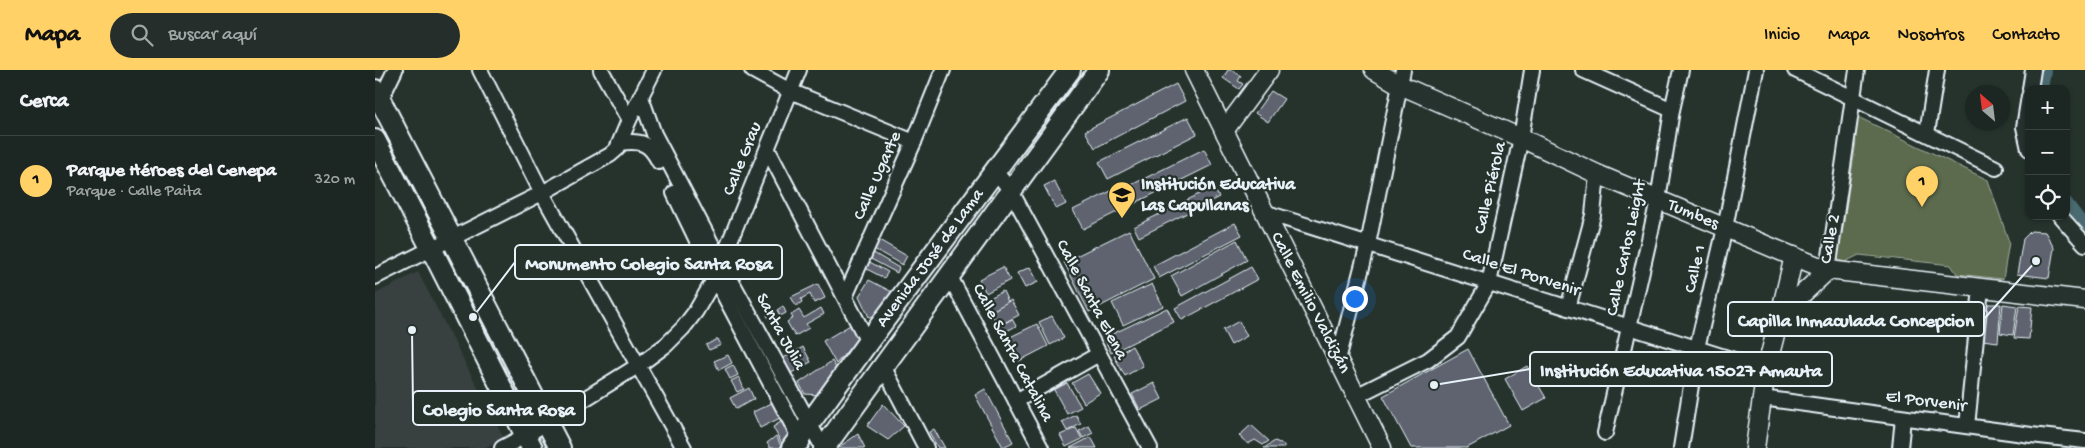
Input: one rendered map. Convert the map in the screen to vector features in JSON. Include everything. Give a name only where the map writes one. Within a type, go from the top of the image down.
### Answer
[{"type":"main road","name":"Avenida José de Lama","points":[[801,440],[868,342],[1070,70]]},
{"type":"main road","name":"Avenida José de Lama","points":[[823,448],[1099,70]]},
{"type":"main road","points":[[377,100],[453,238],[560,448]]},
{"type":"main road","points":[[375,140],[528,442]]},
{"type":"street","points":[[377,100],[395,70]]},
{"type":"street","points":[[480,70],[542,193],[684,448]]},
{"type":"street","points":[[601,70],[629,120]]},
{"type":"street","points":[[375,277],[542,193],[610,155],[617,149],[654,70]]},
{"type":"street","points":[[752,70],[790,91],[914,142]]},
{"type":"street","name":"Calle Grau","points":[[502,448],[528,442],[547,422],[639,365],[666,345],[683,328],[696,311],[715,278],[799,70]]},
{"type":"street","name":"Calle Ugarte","points":[[845,297],[914,142],[943,70]]},
{"type":"street","name":"Calle Emilio Valdizán","points":[[1195,70],[1382,448]]},
{"type":"street","points":[[1224,131],[1269,70]]},
{"type":"street","name":"Tumbes","points":[[1374,70],[1402,78],[1597,174],[1828,270],[2085,300]]},
{"type":"street","name":"Calle Piérola","points":[[1356,396],[1428,360],[1458,337],[1489,283],[1521,138],[1532,70]]},
{"type":"street","points":[[1583,70],[1672,110]]},
{"type":"street","name":"Calle Carlos Leight","points":[[1605,433],[1658,200],[1672,110],[1681,70]]},
{"type":"street","name":"Calle 1","points":[[1681,448],[1697,348],[1725,228],[1756,70]]},
{"type":"street","points":[[1795,70],[1927,133],[1995,168]]},
{"type":"street","name":"Calle 2","points":[[1780,315],[1828,270],[1857,70]]},
{"type":"street","points":[[1927,133],[1937,70]]},
{"type":"street","points":[[2031,85],[2033,70]]},
{"type":"street","points":[[1338,360],[1368,244],[1402,78]]},
{"type":"street","name":"Santa Julia","points":[[641,97],[654,134],[721,262],[801,440]]},
{"type":"street","name":"Santa Julia","points":[[620,143],[635,141],[647,145],[654,152],[715,278],[801,440],[823,448]]},
{"type":"street","points":[[768,150],[868,342]]},
{"type":"street","name":"Calle Santa Elena","points":[[996,172],[1011,191],[1150,448]]},
{"type":"street","points":[[1568,308],[1593,215],[1597,174]]},
{"type":"street","name":"Calle El Porvenir","points":[[1264,212],[1766,370]]},
{"type":"street","points":[[2064,220],[2085,244]]},
{"type":"street","points":[[1755,448],[1766,370],[1794,256]]},
{"type":"street","name":"Calle Santa Catalina","points":[[949,275],[1041,448]]},
{"type":"street","points":[[1967,426],[1981,288]]},
{"type":"street","points":[[1016,400],[1099,354]]},
{"type":"street","points":[[883,366],[926,448]]},
{"type":"street","name":"El Porvenir","points":[[1761,398],[1967,426],[2030,442],[2085,441]]},
{"type":"street","points":[[1900,448],[1903,418]]},
{"type":"shaded area","points":[[418,272],[504,438],[484,448],[375,448],[375,294]]},
{"type":"green space","points":[[1860,118],[1988,180],[2009,242],[2003,279],[1957,274],[1951,265],[1859,255],[1845,262],[1835,259],[1834,238],[1842,234],[1856,142],[1851,133],[1852,123]]},
{"type":"building","points":[[1228,70],[1232,70],[1241,76],[1238,81],[1243,84],[1239,89],[1223,78]]},
{"type":"building","points":[[1176,84],[1185,101],[1095,148],[1085,131]]},
{"type":"building","points":[[1271,91],[1284,99],[1268,122],[1255,113]]},
{"type":"building","points":[[1188,117],[1197,134],[1108,179],[1099,162]]},
{"type":"building","points":[[1204,149],[1212,165],[1125,208],[1117,192]]},
{"type":"building","points":[[1054,181],[1066,204],[1056,209],[1044,186]]},
{"type":"building","points":[[1213,187],[1219,197],[1139,237],[1134,227]]},
{"type":"building","points":[[1113,190],[1123,209],[1083,229],[1073,210]]},
{"type":"building","points":[[1235,223],[1242,235],[1159,278],[1153,266]]},
{"type":"building","points":[[1129,230],[1154,279],[1089,312],[1064,262]]},
{"type":"building","points":[[2031,231],[2045,232],[2054,248],[2049,278],[2017,274],[2023,239]]},
{"type":"building","points":[[879,240],[907,256],[902,265],[874,249]]},
{"type":"building","points":[[1237,240],[1247,260],[1182,296],[1171,276]]},
{"type":"building","points":[[872,252],[899,268],[897,273],[869,258]]},
{"type":"building","points":[[866,260],[888,272],[884,278],[863,267]]},
{"type":"building","points":[[1003,267],[1010,280],[986,293],[979,279]]},
{"type":"building","points":[[1030,267],[1038,282],[1025,288],[1017,273]]},
{"type":"building","points":[[1251,267],[1258,279],[1182,320],[1175,308]]},
{"type":"building","points":[[869,280],[894,293],[875,316],[869,317],[859,296]]},
{"type":"building","points":[[818,284],[825,298],[814,303],[810,294],[801,299],[802,302],[796,306],[791,297]]},
{"type":"building","points":[[1152,284],[1163,306],[1123,325],[1112,303]]},
{"type":"building","points":[[1003,291],[1008,302],[990,312],[984,301]]},
{"type":"building","points":[[1011,300],[1019,315],[998,326],[990,312]]},
{"type":"building","points":[[1985,304],[2001,304],[1998,342],[1982,340]]},
{"type":"building","points":[[2003,304],[2017,306],[2013,335],[2000,333]]},
{"type":"building","points":[[783,306],[786,313],[780,316],[777,310]]},
{"type":"building","points":[[2019,306],[2032,307],[2029,339],[2014,338]]},
{"type":"building","points":[[821,308],[824,314],[806,324],[809,328],[795,336],[787,322],[793,318],[791,315],[799,310],[804,318]]},
{"type":"building","points":[[1167,308],[1174,322],[1111,353],[1104,338]]},
{"type":"building","points":[[772,312],[774,317],[769,319],[767,315]]},
{"type":"building","points":[[1052,316],[1064,338],[1050,345],[1039,322]]},
{"type":"building","points":[[1012,319],[1016,326],[1001,334],[998,327]]},
{"type":"building","points":[[1239,321],[1247,336],[1231,345],[1223,330]]},
{"type":"building","points":[[852,324],[859,337],[836,364],[823,341]]},
{"type":"building","points":[[1037,324],[1048,346],[1019,361],[1008,338]]},
{"type":"building","points":[[718,339],[721,345],[709,350],[706,345]]},
{"type":"building","points":[[1132,346],[1143,366],[1125,376],[1114,356]]},
{"type":"building","points":[[803,347],[811,362],[801,367],[793,353]]},
{"type":"building","points":[[1468,349],[1509,425],[1467,448],[1411,448],[1383,396]]},
{"type":"building","points":[[791,354],[799,369],[789,374],[781,359]]},
{"type":"building","points":[[728,355],[732,363],[719,370],[714,361]]},
{"type":"building","points":[[832,361],[836,368],[818,395],[805,394],[799,383]]},
{"type":"building","points":[[733,365],[738,375],[730,379],[725,369]]},
{"type":"building","points":[[1527,366],[1546,398],[1523,411],[1505,379]]},
{"type":"building","points":[[1088,374],[1100,393],[1084,403],[1072,383]]},
{"type":"building","points":[[739,377],[744,389],[737,392],[731,381]]},
{"type":"building","points":[[1067,383],[1081,407],[1067,414],[1054,390]]},
{"type":"building","points":[[1154,383],[1162,399],[1140,410],[1132,394]]},
{"type":"building","points":[[749,388],[754,399],[736,409],[730,398]]},
{"type":"building","points":[[985,389],[1013,442],[1003,447],[975,395]]},
{"type":"building","points":[[776,401],[784,416],[760,428],[753,412]]},
{"type":"building","points":[[883,404],[904,426],[888,440],[867,426]]},
{"type":"building","points":[[1076,415],[1081,424],[1067,431],[1062,422]]},
{"type":"building","points":[[784,420],[795,440],[784,448],[773,427]]},
{"type":"building","points":[[1251,425],[1269,441],[1263,445],[1255,440],[1248,444],[1239,436]]},
{"type":"building","points":[[1089,426],[1093,433],[1083,438],[1079,431]]},
{"type":"building","points":[[1076,428],[1082,439],[1066,447],[1060,435]]},
{"type":"building","points":[[934,429],[945,448],[938,448],[929,432]]},
{"type":"building","points":[[858,434],[865,448],[839,448],[839,447]]},
{"type":"building","points":[[776,436],[782,448],[770,448],[767,443]]},
{"type":"building","points":[[1091,437],[1097,448],[1070,448]]},
{"type":"building","points":[[1275,441],[1284,445],[1284,448],[1264,448]]},
{"type":"waterway","points":[[2043,85],[2045,70]]},
{"type":"waterway","points":[[2070,207],[2085,227]]},
{"type":"place","name":"Parque Héroes del Cenepa","points":[[1922,207]]},
{"type":"place","name":"Institución Educativa Las Capullanas","points":[[1122,219]]},
{"type":"place","name":"Capilla Inmaculada Concepcion","points":[[2036,261]]},
{"type":"place","name":"Monumento Colegio Santa Rosa","points":[[473,317]]},
{"type":"place","name":"Colegio Santa Rosa","points":[[412,330]]},
{"type":"place","name":"Institución Educativa 15027 Amauta","points":[[1434,385]]}]
